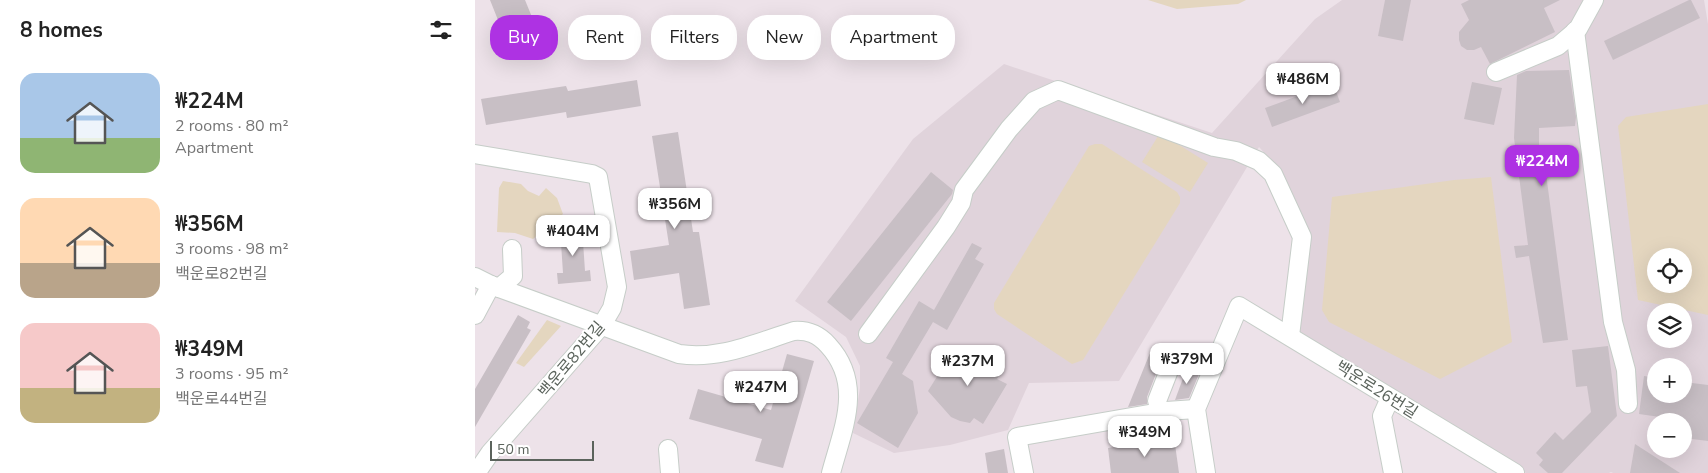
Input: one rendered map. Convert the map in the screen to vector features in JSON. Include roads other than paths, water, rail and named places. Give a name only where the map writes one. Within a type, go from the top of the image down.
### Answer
[{"type":"street","points":[[1496,72],[1558,46],[1575,31],[1594,0]]},
{"type":"street","points":[[1575,31],[1613,322],[1626,370],[1628,404]]},
{"type":"street","points":[[868,334],[946,227],[961,203],[964,190],[1009,129],[1033,101],[1058,90],[1214,148],[1236,151],[1259,161],[1273,174],[1302,237],[1290,336]]},
{"type":"street","name":"백운로82번길","points":[[475,154],[592,174],[599,177],[617,287],[612,308],[602,325],[490,453],[480,469]]},
{"type":"street","points":[[475,315],[495,287],[513,276],[512,249]]},
{"type":"street","points":[[475,277],[495,287],[679,354],[706,356],[733,350],[794,331],[809,332],[822,338],[842,365],[848,383],[849,404],[831,473]]},
{"type":"street","name":"백운로26번길","points":[[1213,368],[1239,306],[1515,473]]},
{"type":"street","points":[[1157,401],[1175,355],[1213,368],[1196,409],[1206,473]]},
{"type":"street","points":[[1390,398],[1382,416],[1393,473]]},
{"type":"street","points":[[1024,473],[1017,436],[1166,411],[1196,409]]},
{"type":"street","points":[[668,449],[670,473]]}]
